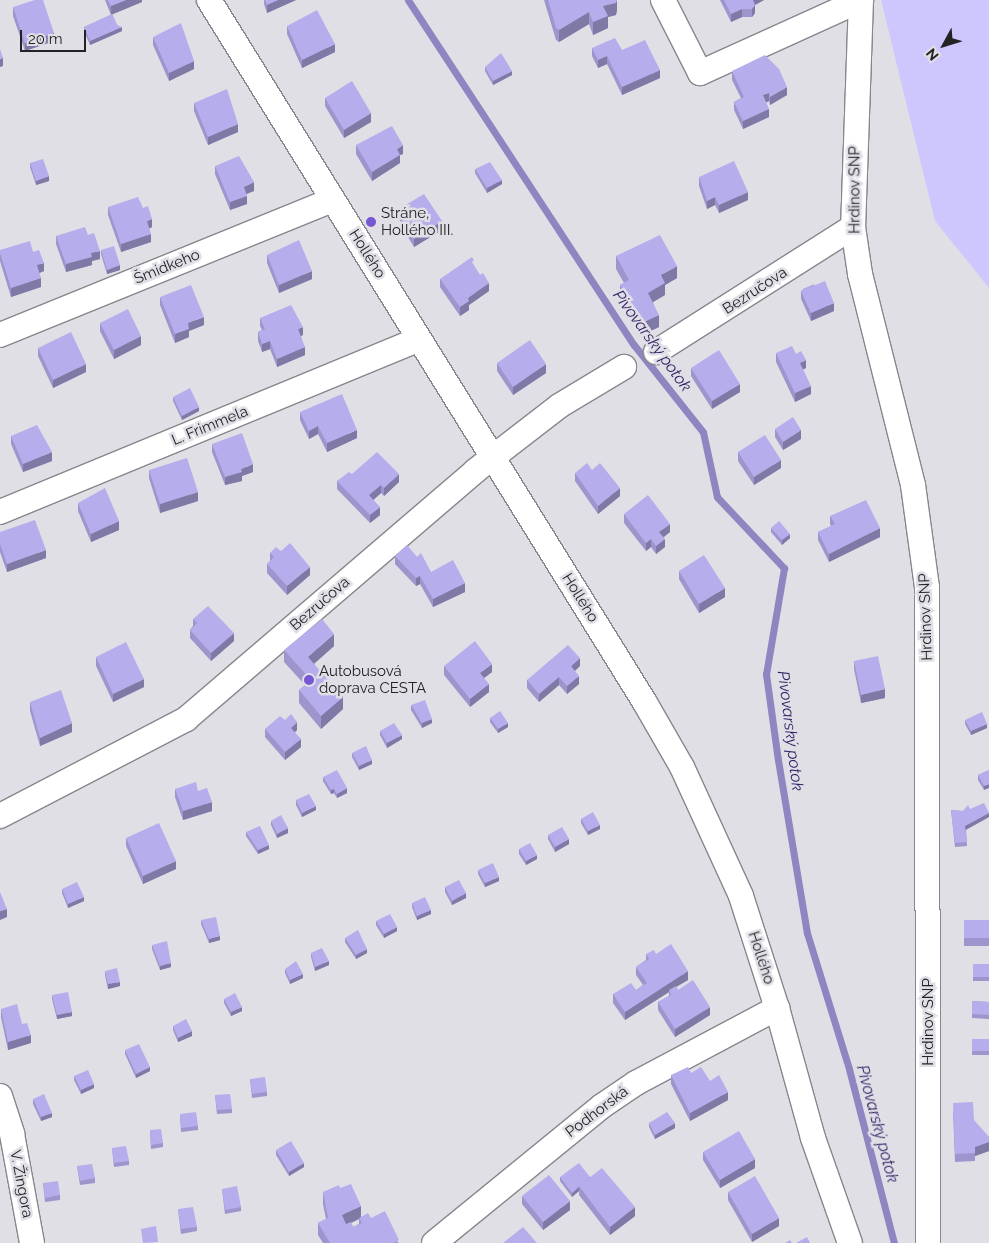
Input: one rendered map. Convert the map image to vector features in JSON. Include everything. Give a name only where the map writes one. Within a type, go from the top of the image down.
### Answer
[{"type":"street","name":"Hollého","points":[[209,0],[644,701],[682,767],[741,896],[777,1008],[813,1138],[850,1243]]},
{"type":"street","name":"Hrdinov SNP","points":[[663,0],[700,74],[861,0],[853,227],[860,274],[913,485],[927,587],[928,1243]]},
{"type":"street","name":"Šmidkeho","points":[[0,336],[333,200]]},
{"type":"street","name":"Bezručova","points":[[656,352],[853,227]]},
{"type":"street","name":"L. Frimmela","points":[[0,512],[420,339]]},
{"type":"street","name":"Bezručova","points":[[0,816],[186,719],[493,458],[559,406],[624,367]]},
{"type":"street","name":"Podhorská","points":[[434,1243],[602,1106],[636,1083],[777,1008]]},
{"type":"street","name":"V. Žingora","points":[[0,1096],[12,1134],[32,1243]]},
{"type":"shaded area","points":[[881,0],[989,0],[989,288],[935,221]]},
{"type":"building","points":[[35,0],[43,0],[54,33],[25,43],[13,7]]},
{"type":"building","points":[[108,0],[126,0],[111,6]]},
{"type":"building","points":[[265,0],[278,0],[267,5]]},
{"type":"building","points":[[548,0],[617,0],[616,3],[603,6],[608,16],[593,22],[589,12],[559,30],[556,28]]},
{"type":"building","points":[[724,0],[753,0],[755,5],[752,9],[742,9],[731,14]]},
{"type":"building","points":[[317,10],[335,44],[302,60],[287,26]]},
{"type":"building","points":[[112,14],[117,25],[122,27],[90,41],[84,27]]},
{"type":"building","points":[[181,23],[194,61],[169,73],[153,37]]},
{"type":"building","points":[[615,38],[622,50],[645,40],[660,70],[622,87],[607,56],[598,60],[592,48]]},
{"type":"building","points":[[501,53],[512,71],[493,81],[485,67]]},
{"type":"building","points":[[765,55],[779,69],[787,87],[770,97],[769,93],[763,95],[769,109],[743,121],[734,102],[744,97],[732,71]]},
{"type":"building","points":[[352,81],[371,113],[344,130],[325,98]]},
{"type":"building","points":[[227,89],[238,124],[208,137],[194,103]]},
{"type":"building","points":[[392,126],[403,145],[397,149],[400,155],[372,172],[356,145]]},
{"type":"building","points":[[239,156],[254,182],[244,187],[247,196],[230,202],[215,166]]},
{"type":"building","points":[[43,159],[49,176],[36,181],[30,163]]},
{"type":"building","points":[[734,161],[748,192],[719,205],[715,197],[707,201],[699,177]]},
{"type":"building","points":[[490,162],[502,180],[487,188],[475,169]]},
{"type":"building","points":[[424,194],[442,221],[414,239],[402,219],[399,209]]},
{"type":"building","points":[[138,197],[143,208],[148,206],[152,219],[147,221],[151,234],[121,244],[108,207]]},
{"type":"building","points":[[85,227],[88,235],[94,233],[100,251],[91,253],[92,257],[66,264],[56,236]]},
{"type":"building","points":[[660,235],[677,266],[661,275],[665,283],[648,293],[659,315],[642,323],[620,285],[629,280],[616,256]]},
{"type":"building","points":[[299,240],[312,271],[279,285],[267,255]]},
{"type":"building","points":[[30,241],[33,252],[39,250],[44,263],[37,265],[41,278],[11,288],[0,250]]},
{"type":"building","points":[[114,246],[120,265],[107,270],[101,250]]},
{"type":"building","points":[[472,257],[474,260],[472,262],[480,275],[483,273],[489,283],[468,298],[469,301],[460,307],[440,279]]},
{"type":"building","points":[[825,281],[834,303],[811,313],[801,291]]},
{"type":"building","points":[[191,285],[204,317],[188,323],[189,329],[175,334],[160,297]]},
{"type":"building","points":[[291,305],[303,327],[298,329],[305,347],[277,359],[270,341],[262,344],[258,332],[265,329],[260,318]]},
{"type":"building","points":[[128,309],[141,336],[114,350],[100,323]]},
{"type":"building","points":[[71,332],[86,364],[53,380],[38,348]]},
{"type":"building","points":[[530,340],[546,364],[513,387],[497,363]]},
{"type":"building","points":[[792,346],[796,354],[801,351],[806,360],[800,363],[811,386],[795,393],[776,353]]},
{"type":"building","points":[[719,350],[740,384],[712,401],[691,368]]},
{"type":"building","points":[[190,388],[199,407],[182,416],[173,397]]},
{"type":"building","points":[[342,394],[357,430],[327,443],[318,426],[309,431],[300,412]]},
{"type":"building","points":[[793,417],[801,430],[783,442],[775,429]]},
{"type":"building","points":[[37,425],[52,452],[23,464],[11,436]]},
{"type":"building","points":[[242,433],[253,464],[241,469],[242,472],[225,477],[212,444]]},
{"type":"building","points":[[765,435],[781,460],[754,477],[738,452]]},
{"type":"building","points":[[377,452],[399,474],[384,488],[381,485],[369,495],[380,507],[370,515],[337,481],[349,472],[352,474]]},
{"type":"building","points":[[187,458],[198,492],[160,504],[149,470]]},
{"type":"building","points":[[587,463],[592,470],[600,463],[620,488],[598,506],[575,473]]},
{"type":"building","points":[[105,488],[119,521],[91,534],[78,503]]},
{"type":"building","points":[[648,495],[670,524],[659,532],[665,539],[656,546],[651,539],[646,543],[624,514]]},
{"type":"building","points":[[866,500],[880,528],[829,554],[818,532],[835,524],[830,516]]},
{"type":"building","points":[[35,520],[46,550],[7,564],[0,544],[0,532]]},
{"type":"building","points":[[779,521],[790,534],[782,540],[771,528]]},
{"type":"building","points":[[290,543],[310,567],[287,586],[267,564],[274,557],[270,553],[276,547],[281,551]]},
{"type":"building","points":[[407,545],[417,557],[421,553],[431,572],[453,560],[465,583],[433,599],[420,576],[416,578],[395,556]]},
{"type":"building","points":[[704,555],[725,588],[699,604],[679,571]]},
{"type":"building","points":[[208,606],[234,633],[211,653],[190,630],[197,623],[193,619]]},
{"type":"building","points":[[322,619],[334,634],[308,657],[343,697],[321,716],[299,690],[311,680],[284,650]]},
{"type":"building","points":[[475,641],[492,664],[480,673],[489,684],[470,699],[444,666]]},
{"type":"building","points":[[126,642],[144,679],[113,694],[96,657]]},
{"type":"building","points":[[568,645],[580,658],[571,666],[579,676],[567,686],[559,677],[539,694],[527,680]]},
{"type":"building","points":[[878,656],[885,689],[861,695],[854,661]]},
{"type":"building","points":[[61,690],[72,723],[40,738],[30,702]]},
{"type":"building","points":[[425,700],[432,719],[422,723],[411,705]]},
{"type":"building","points":[[500,711],[508,723],[498,729],[490,718]]},
{"type":"building","points":[[982,712],[987,724],[971,731],[965,720]]},
{"type":"building","points":[[291,714],[297,722],[291,728],[301,739],[285,752],[265,729],[280,716],[285,720]]},
{"type":"building","points":[[394,723],[402,735],[387,743],[380,731]]},
{"type":"building","points":[[366,746],[372,760],[359,766],[352,753]]},
{"type":"building","points":[[337,770],[347,788],[337,794],[334,789],[331,790],[323,777]]},
{"type":"building","points":[[989,770],[989,784],[984,786],[978,775]]},
{"type":"building","points":[[196,782],[198,791],[207,788],[212,802],[183,811],[175,789]]},
{"type":"building","points":[[309,794],[316,806],[302,813],[296,800]]},
{"type":"building","points":[[984,803],[989,813],[965,826],[967,842],[955,843],[951,810],[963,811],[968,805],[970,809]]},
{"type":"building","points":[[593,812],[600,825],[588,831],[581,819]]},
{"type":"building","points":[[281,815],[288,828],[277,834],[271,821]]},
{"type":"building","points":[[159,823],[176,861],[143,876],[126,838]]},
{"type":"building","points":[[260,826],[269,845],[258,850],[246,832]]},
{"type":"building","points":[[562,827],[569,839],[555,847],[548,835]]},
{"type":"building","points":[[530,843],[537,855],[526,861],[519,849]]},
{"type":"building","points":[[493,863],[499,877],[485,883],[478,870]]},
{"type":"building","points":[[459,880],[466,893],[452,901],[445,887]]},
{"type":"building","points":[[77,882],[84,897],[68,904],[62,889]]},
{"type":"building","points":[[0,892],[7,909],[0,911]]},
{"type":"building","points":[[425,897],[431,910],[417,916],[412,903]]},
{"type":"building","points":[[390,914],[397,927],[384,934],[376,921]]},
{"type":"building","points":[[216,917],[220,936],[209,939],[201,920]]},
{"type":"building","points":[[964,920],[989,920],[989,938],[964,938]]},
{"type":"building","points":[[358,930],[367,949],[356,955],[345,938]]},
{"type":"building","points":[[167,941],[171,963],[160,966],[152,945]]},
{"type":"building","points":[[671,944],[688,971],[625,1012],[613,994],[631,983],[636,990],[647,983],[636,967],[649,959],[646,954],[654,950],[656,954]]},
{"type":"building","points":[[322,948],[329,961],[315,967],[311,953]]},
{"type":"building","points":[[296,961],[303,974],[290,980],[285,969]]},
{"type":"building","points":[[973,964],[989,964],[989,977],[973,977]]},
{"type":"building","points":[[117,968],[120,982],[108,984],[105,971]]},
{"type":"building","points":[[693,980],[710,1007],[675,1029],[658,1002],[671,995],[669,990],[676,986],[678,990]]},
{"type":"building","points":[[68,992],[72,1012],[57,1015],[52,995]]},
{"type":"building","points":[[235,993],[242,1007],[231,1012],[224,999]]},
{"type":"building","points":[[972,1001],[989,1002],[989,1015],[972,1014]]},
{"type":"building","points":[[17,1004],[22,1024],[27,1023],[31,1035],[8,1042],[1,1009]]},
{"type":"building","points":[[186,1019],[192,1031],[178,1038],[173,1026]]},
{"type":"building","points":[[972,1039],[989,1039],[989,1051],[972,1051]]},
{"type":"building","points":[[139,1044],[150,1067],[136,1074],[125,1050]]},
{"type":"building","points":[[688,1067],[691,1073],[701,1067],[710,1081],[719,1075],[728,1092],[690,1113],[671,1075]]},
{"type":"building","points":[[88,1070],[94,1084],[81,1090],[74,1076]]},
{"type":"building","points":[[265,1077],[267,1092],[252,1094],[250,1079]]},
{"type":"building","points":[[44,1094],[52,1113],[41,1117],[33,1099]]},
{"type":"building","points":[[230,1094],[232,1109],[217,1110],[215,1095]]},
{"type":"building","points":[[973,1102],[974,1120],[989,1137],[989,1142],[975,1147],[975,1153],[955,1154],[953,1103]]},
{"type":"building","points":[[196,1112],[198,1126],[181,1128],[180,1114]]},
{"type":"building","points":[[667,1112],[675,1123],[655,1135],[649,1123]]},
{"type":"building","points":[[161,1129],[163,1143],[151,1145],[150,1130]]},
{"type":"building","points":[[739,1131],[755,1159],[720,1180],[703,1152]]},
{"type":"building","points":[[291,1141],[304,1163],[289,1172],[276,1150]]},
{"type":"building","points":[[126,1146],[129,1161],[114,1163],[112,1148]]},
{"type":"building","points":[[579,1163],[590,1177],[572,1193],[560,1177]]},
{"type":"building","points":[[92,1164],[95,1178],[80,1181],[77,1166]]},
{"type":"building","points":[[602,1168],[635,1207],[610,1227],[579,1186]]},
{"type":"building","points":[[549,1175],[570,1201],[543,1222],[522,1196]]},
{"type":"building","points":[[755,1176],[779,1218],[752,1234],[728,1192]]},
{"type":"building","points":[[58,1181],[60,1195],[45,1198],[43,1183]]},
{"type":"building","points":[[351,1184],[361,1206],[342,1215],[346,1224],[351,1222],[353,1227],[362,1223],[359,1218],[368,1213],[371,1218],[385,1211],[399,1240],[394,1243],[330,1243],[318,1223],[328,1218],[323,1192],[339,1185],[340,1188]]},
{"type":"building","points":[[237,1186],[241,1207],[225,1210],[222,1189]]},
{"type":"building","points":[[193,1207],[197,1227],[181,1229],[178,1209]]},
{"type":"building","points":[[156,1226],[158,1242],[143,1243],[141,1229]]},
{"type":"building","points":[[523,1227],[537,1243],[503,1243]]},
{"type":"building","points":[[807,1237],[810,1243],[796,1243]]},
{"type":"waterway","name":"Pivovarský potok","points":[[408,0],[634,345],[703,432],[717,497],[784,568],[766,674],[778,760],[807,933],[849,1069],[894,1243]]},
{"type":"place","name":"Stráne, Hollého III.","points":[[371,222]]},
{"type":"place","name":"Autobusová doprava CESTA","points":[[309,680]]}]
